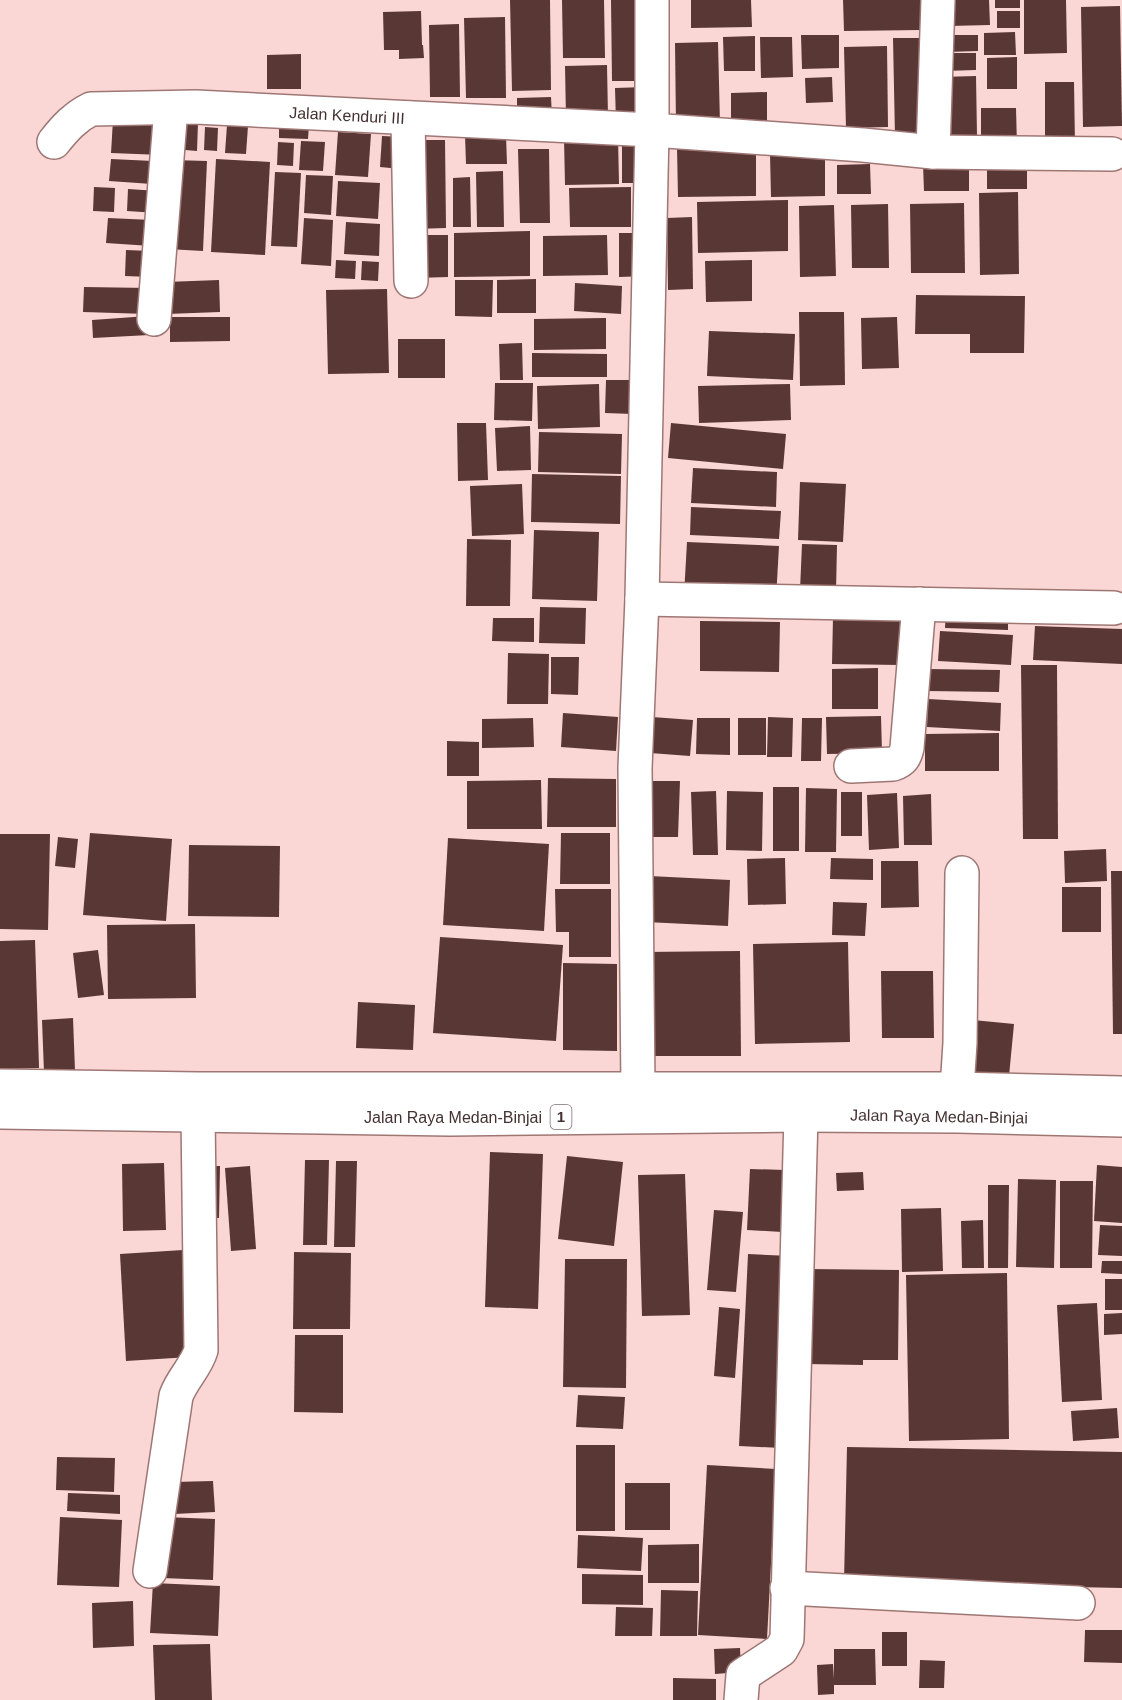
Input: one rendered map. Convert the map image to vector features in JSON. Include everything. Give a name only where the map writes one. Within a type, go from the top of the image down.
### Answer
[{"type":"main road","points":[[638,1090],[635,768],[642,599],[652,130],[652,0]]},
{"type":"main road","points":[[933,152],[938,0]]},
{"type":"main road","points":[[154,319],[171,108]]},
{"type":"main road","name":"Jalan Kenduri III","points":[[54,142],[79,115],[91,109],[208,108],[652,130],[933,152],[1112,154]]},
{"type":"main road","points":[[408,118],[411,281]]},
{"type":"main road","points":[[642,599],[1114,608]]},
{"type":"main road","points":[[851,766],[893,764],[905,756],[919,604]]},
{"type":"main road","points":[[957,1089],[960,1043],[962,873]]},
{"type":"main road","name":"Jalan Raya Medan-Binjai","points":[[0,1086],[198,1089],[957,1089],[1122,1093]]},
{"type":"main road","name":"Jalan Raya Medan-Binjai","points":[[0,1112],[450,1119],[801,1115],[1122,1120]]},
{"type":"main road","points":[[150,1571],[176,1396],[180,1384],[198,1360],[201,1350],[198,1115]]},
{"type":"main road","points":[[741,1700],[743,1675],[781,1650],[786,1643],[801,1115]]},
{"type":"main road","points":[[787,1588],[1078,1602]]},
{"type":"building","points":[[510,0],[550,0],[551,90],[512,91]]},
{"type":"building","points":[[562,0],[604,0],[605,58],[563,58]]},
{"type":"building","points":[[611,0],[644,0],[645,81],[612,81]]},
{"type":"building","points":[[691,0],[751,0],[752,27],[691,28]]},
{"type":"building","points":[[843,0],[921,0],[921,30],[844,31]]},
{"type":"building","points":[[949,0],[989,0],[990,25],[949,26]]},
{"type":"building","points":[[995,0],[1020,0],[1020,8],[995,8]]},
{"type":"building","points":[[1024,0],[1066,0],[1067,53],[1024,54]]},
{"type":"building","points":[[1120,6],[1122,126],[1083,127],[1081,7]]},
{"type":"building","points":[[421,11],[424,58],[399,59],[399,50],[384,50],[383,12]]},
{"type":"building","points":[[997,11],[1020,11],[1020,28],[997,28]]},
{"type":"building","points":[[505,17],[506,98],[466,98],[464,18]]},
{"type":"building","points":[[459,24],[460,97],[430,97],[429,25]]},
{"type":"building","points":[[1015,32],[1016,55],[984,55],[984,33]]},
{"type":"building","points":[[801,35],[839,35],[839,68],[802,69]]},
{"type":"building","points":[[947,35],[978,35],[978,51],[947,52]]},
{"type":"building","points":[[755,36],[755,71],[724,71],[723,37]]},
{"type":"building","points":[[760,37],[792,37],[793,77],[761,78]]},
{"type":"building","points":[[893,38],[927,38],[928,136],[895,137]]},
{"type":"building","points":[[718,42],[720,124],[676,124],[675,43]]},
{"type":"building","points":[[887,46],[888,127],[846,128],[844,47]]},
{"type":"building","points":[[944,53],[976,53],[976,70],[944,71]]},
{"type":"building","points":[[301,54],[301,89],[267,89],[267,55]]},
{"type":"building","points":[[1017,57],[1017,89],[987,89],[987,58]]},
{"type":"building","points":[[607,65],[608,117],[566,118],[565,66]]},
{"type":"building","points":[[976,76],[977,136],[942,137],[941,77]]},
{"type":"building","points":[[832,77],[833,102],[806,103],[805,78]]},
{"type":"building","points":[[1045,82],[1074,82],[1075,145],[1045,145]]},
{"type":"building","points":[[645,87],[645,122],[616,122],[615,88]]},
{"type":"building","points":[[767,92],[767,130],[731,130],[731,93]]},
{"type":"building","points":[[551,97],[552,117],[517,117],[517,98]]},
{"type":"building","points":[[981,108],[1016,108],[1017,147],[981,147]]},
{"type":"building","points":[[113,120],[163,123],[162,155],[111,153]]},
{"type":"building","points":[[176,121],[198,123],[197,151],[174,149]]},
{"type":"building","points":[[279,124],[309,125],[308,139],[279,138]]},
{"type":"building","points":[[227,125],[248,126],[246,154],[225,153]]},
{"type":"building","points":[[205,127],[218,128],[217,151],[204,150]]},
{"type":"building","points":[[338,132],[371,134],[368,177],[335,175]]},
{"type":"building","points":[[465,135],[506,135],[507,164],[466,164]]},
{"type":"building","points":[[382,136],[403,137],[401,169],[380,167]]},
{"type":"building","points":[[618,137],[619,184],[565,185],[564,138]]},
{"type":"building","points":[[412,140],[445,140],[446,228],[413,229]]},
{"type":"building","points":[[301,141],[325,142],[323,171],[299,170]]},
{"type":"building","points":[[278,142],[294,143],[293,166],[277,165]]},
{"type":"building","points":[[644,142],[644,183],[622,183],[622,143]]},
{"type":"building","points":[[756,147],[756,196],[678,197],[677,148]]},
{"type":"building","points":[[518,149],[549,149],[550,223],[520,223]]},
{"type":"building","points":[[825,153],[825,196],[771,197],[770,154]]},
{"type":"building","points":[[111,159],[153,161],[152,184],[109,181]]},
{"type":"building","points":[[216,159],[270,162],[265,255],[211,252]]},
{"type":"building","points":[[172,160],[207,161],[203,251],[167,249]]},
{"type":"building","points":[[969,163],[969,191],[924,191],[923,164]]},
{"type":"building","points":[[870,164],[871,194],[837,194],[837,165]]},
{"type":"building","points":[[987,167],[1027,167],[1027,189],[987,189]]},
{"type":"building","points":[[503,171],[504,227],[477,227],[476,172]]},
{"type":"building","points":[[275,172],[301,173],[297,247],[271,246]]},
{"type":"building","points":[[306,175],[333,176],[331,215],[304,213]]},
{"type":"building","points":[[470,177],[471,227],[453,227],[453,178]]},
{"type":"building","points":[[338,181],[380,183],[378,219],[336,216]]},
{"type":"building","points":[[94,187],[115,188],[114,212],[93,211]]},
{"type":"building","points":[[631,187],[631,227],[570,227],[569,188]]},
{"type":"building","points":[[128,189],[158,191],[157,213],[127,211]]},
{"type":"building","points":[[1018,192],[1019,274],[980,275],[979,193]]},
{"type":"building","points":[[788,200],[788,251],[698,253],[697,202]]},
{"type":"building","points":[[964,203],[965,273],[911,273],[910,204]]},
{"type":"building","points":[[888,204],[889,268],[852,268],[851,205]]},
{"type":"building","points":[[834,205],[836,276],[800,277],[799,206]]},
{"type":"building","points":[[692,217],[693,289],[668,290],[667,218]]},
{"type":"building","points":[[108,218],[152,220],[151,246],[106,243]]},
{"type":"building","points":[[304,218],[333,220],[331,266],[301,264]]},
{"type":"building","points":[[346,222],[380,224],[379,256],[344,254]]},
{"type":"building","points":[[530,231],[530,276],[454,277],[454,233]]},
{"type":"building","points":[[619,233],[647,233],[647,276],[619,277]]},
{"type":"building","points":[[414,235],[448,235],[448,277],[415,278]]},
{"type":"building","points":[[607,235],[608,275],[543,276],[543,236]]},
{"type":"building","points":[[126,250],[151,251],[150,277],[125,276]]},
{"type":"building","points":[[336,260],[356,261],[355,279],[335,278]]},
{"type":"building","points":[[752,260],[752,301],[706,302],[705,261]]},
{"type":"building","points":[[362,261],[379,262],[378,281],[361,280]]},
{"type":"building","points":[[536,279],[536,313],[497,313],[497,280]]},
{"type":"building","points":[[219,280],[220,312],[167,314],[166,282]]},
{"type":"building","points":[[455,280],[493,280],[492,317],[455,316]]},
{"type":"building","points":[[575,283],[622,286],[621,314],[574,311]]},
{"type":"building","points":[[84,287],[149,288],[148,314],[83,312]]},
{"type":"building","points":[[387,289],[389,373],[328,374],[326,290]]},
{"type":"building","points":[[916,295],[1025,296],[1024,353],[970,353],[970,334],[915,334]]},
{"type":"building","points":[[799,312],[844,312],[845,385],[800,386]]},
{"type":"building","points":[[148,316],[149,335],[93,338],[92,320]]},
{"type":"building","points":[[170,317],[230,317],[230,341],[170,342]]},
{"type":"building","points":[[897,317],[899,368],[862,369],[861,318]]},
{"type":"building","points":[[606,318],[606,349],[534,350],[534,319]]},
{"type":"building","points":[[709,331],[795,334],[793,380],[707,376]]},
{"type":"building","points":[[398,339],[445,339],[445,378],[398,378]]},
{"type":"building","points":[[522,343],[523,380],[500,380],[499,344]]},
{"type":"building","points":[[532,353],[607,354],[607,377],[532,377]]},
{"type":"building","points":[[606,380],[634,380],[633,414],[605,413]]},
{"type":"building","points":[[495,383],[533,383],[532,421],[494,420]]},
{"type":"building","points":[[599,384],[600,427],[538,429],[537,386]]},
{"type":"building","points":[[790,384],[791,420],[699,423],[698,386]]},
{"type":"building","points":[[457,423],[486,423],[488,480],[458,481]]},
{"type":"building","points":[[671,423],[786,434],[783,469],[668,458]]},
{"type":"building","points":[[530,426],[531,470],[497,471],[495,428]]},
{"type":"building","points":[[539,432],[622,434],[621,474],[538,472]]},
{"type":"building","points":[[693,468],[777,472],[776,507],[691,503]]},
{"type":"building","points":[[532,474],[621,476],[620,524],[531,522]]},
{"type":"building","points":[[800,482],[846,484],[843,542],[798,540]]},
{"type":"building","points":[[522,484],[524,534],[472,536],[470,486]]},
{"type":"building","points":[[691,507],[781,511],[779,539],[690,535]]},
{"type":"building","points":[[534,530],[599,532],[597,601],[532,599]]},
{"type":"building","points":[[467,539],[511,540],[510,606],[466,606]]},
{"type":"building","points":[[687,542],[779,546],[776,599],[684,595]]},
{"type":"building","points":[[802,544],[837,545],[836,591],[800,590]]},
{"type":"building","points":[[946,606],[1008,608],[1008,630],[945,628]]},
{"type":"building","points":[[540,607],[586,608],[585,644],[539,643]]},
{"type":"building","points":[[833,617],[900,618],[900,665],[832,664]]},
{"type":"building","points":[[493,618],[534,618],[534,642],[492,641]]},
{"type":"building","points":[[700,621],[780,622],[779,672],[700,671]]},
{"type":"building","points":[[1035,626],[1122,629],[1122,664],[1033,660]]},
{"type":"building","points":[[940,631],[1013,635],[1011,665],[938,661]]},
{"type":"building","points":[[508,653],[549,654],[548,704],[507,704]]},
{"type":"building","points":[[551,657],[579,657],[578,695],[551,694]]},
{"type":"building","points":[[1021,665],[1057,665],[1058,839],[1023,839]]},
{"type":"building","points":[[878,668],[878,709],[832,709],[832,669]]},
{"type":"building","points":[[927,669],[1000,670],[999,692],[927,691]]},
{"type":"building","points":[[928,699],[1001,703],[1000,731],[927,727]]},
{"type":"building","points":[[563,713],[618,717],[616,751],[561,747]]},
{"type":"building","points":[[881,716],[882,753],[827,754],[826,717]]},
{"type":"building","points":[[652,717],[693,720],[690,756],[650,753]]},
{"type":"building","points":[[768,717],[793,718],[792,757],[767,757]]},
{"type":"building","points":[[533,718],[534,747],[482,748],[482,719]]},
{"type":"building","points":[[697,718],[730,718],[730,755],[696,754]]},
{"type":"building","points":[[738,718],[766,718],[766,755],[738,755]]},
{"type":"building","points":[[802,718],[822,718],[821,761],[801,761]]},
{"type":"building","points":[[999,733],[999,771],[925,771],[925,734]]},
{"type":"building","points":[[447,741],[479,742],[479,776],[447,776]]},
{"type":"building","points":[[548,778],[616,779],[616,827],[547,827]]},
{"type":"building","points":[[541,780],[542,829],[467,829],[467,781]]},
{"type":"building","points":[[653,781],[680,781],[678,837],[651,837]]},
{"type":"building","points":[[773,787],[799,787],[799,851],[773,851]]},
{"type":"building","points":[[806,788],[837,789],[836,852],[805,852]]},
{"type":"building","points":[[716,791],[718,855],[693,855],[691,792]]},
{"type":"building","points":[[727,791],[763,792],[762,851],[726,850]]},
{"type":"building","points":[[841,792],[862,792],[862,836],[841,836]]},
{"type":"building","points":[[897,793],[899,848],[869,850],[867,795]]},
{"type":"building","points":[[931,794],[932,845],[904,845],[903,796]]},
{"type":"building","points":[[90,833],[172,839],[166,921],[83,915]]},
{"type":"building","points":[[561,833],[610,833],[610,884],[560,884]]},
{"type":"building","points":[[0,834],[50,834],[48,930],[0,929]]},
{"type":"building","points":[[58,837],[78,839],[75,868],[55,866]]},
{"type":"building","points":[[448,838],[549,844],[544,931],[443,925]]},
{"type":"building","points":[[189,845],[280,846],[279,917],[188,916]]},
{"type":"building","points":[[1106,849],[1107,881],[1065,883],[1064,851]]},
{"type":"building","points":[[785,858],[786,904],[748,905],[747,859]]},
{"type":"building","points":[[831,858],[873,859],[873,880],[830,879]]},
{"type":"building","points":[[881,861],[918,861],[919,907],[881,908]]},
{"type":"building","points":[[1111,871],[1122,871],[1122,1034],[1113,1034]]},
{"type":"building","points":[[649,876],[730,880],[728,926],[646,922]]},
{"type":"building","points":[[1062,887],[1101,887],[1101,932],[1062,932]]},
{"type":"building","points":[[555,889],[611,889],[611,957],[569,957],[569,932],[556,932]]},
{"type":"building","points":[[833,902],[867,903],[865,936],[832,935]]},
{"type":"building","points":[[195,924],[196,998],[108,999],[107,925]]},
{"type":"building","points":[[440,937],[563,945],[556,1041],[433,1033]]},
{"type":"building","points":[[35,940],[39,1068],[0,1069],[0,941]]},
{"type":"building","points":[[848,942],[850,1042],[755,1044],[753,944]]},
{"type":"building","points":[[98,950],[104,995],[78,998],[73,953]]},
{"type":"building","points":[[740,951],[741,1056],[644,1056],[643,952]]},
{"type":"building","points":[[563,963],[617,964],[617,1051],[563,1050]]},
{"type":"building","points":[[881,971],[933,971],[934,1038],[882,1038]]},
{"type":"building","points":[[358,1002],[415,1005],[413,1050],[356,1048]]},
{"type":"building","points":[[73,1018],[75,1071],[44,1072],[42,1020]]},
{"type":"building","points":[[973,1020],[1014,1024],[1009,1076],[968,1072]]},
{"type":"building","points":[[490,1152],[543,1154],[538,1309],[485,1307]]},
{"type":"building","points":[[567,1156],[623,1162],[614,1246],[558,1239]]},
{"type":"building","points":[[305,1160],[329,1160],[327,1245],[303,1245]]},
{"type":"building","points":[[336,1161],[357,1161],[355,1247],[334,1247]]},
{"type":"building","points":[[164,1163],[166,1230],[123,1231],[122,1164]]},
{"type":"building","points":[[1097,1165],[1122,1167],[1122,1223],[1094,1221]]},
{"type":"building","points":[[201,1166],[220,1166],[219,1218],[200,1217]]},
{"type":"building","points":[[250,1166],[256,1249],[231,1251],[225,1168]]},
{"type":"building","points":[[750,1169],[785,1170],[782,1232],[747,1230]]},
{"type":"building","points":[[863,1172],[864,1190],[837,1191],[836,1173]]},
{"type":"building","points":[[685,1174],[690,1315],[642,1316],[638,1175]]},
{"type":"building","points":[[1018,1179],[1056,1180],[1054,1268],[1016,1267]]},
{"type":"building","points":[[1060,1181],[1093,1181],[1092,1268],[1060,1268]]},
{"type":"building","points":[[988,1185],[1009,1185],[1008,1268],[988,1268]]},
{"type":"building","points":[[941,1208],[943,1271],[902,1272],[901,1209]]},
{"type":"building","points":[[714,1210],[743,1212],[736,1292],[707,1290]]},
{"type":"building","points":[[983,1220],[984,1268],[962,1268],[961,1221]]},
{"type":"building","points":[[1100,1225],[1122,1226],[1122,1256],[1098,1255]]},
{"type":"building","points":[[183,1250],[190,1357],[126,1361],[120,1254]]},
{"type":"building","points":[[294,1252],[351,1253],[350,1329],[293,1329]]},
{"type":"building","points":[[748,1254],[790,1256],[781,1448],[739,1446]]},
{"type":"building","points":[[565,1259],[627,1259],[626,1388],[563,1387]]},
{"type":"building","points":[[1102,1261],[1122,1261],[1122,1274],[1101,1273]]},
{"type":"building","points":[[809,1269],[899,1270],[898,1360],[863,1360],[863,1365],[808,1364]]},
{"type":"building","points":[[1007,1273],[1009,1439],[909,1441],[906,1275]]},
{"type":"building","points":[[1105,1279],[1122,1279],[1122,1310],[1105,1310]]},
{"type":"building","points":[[1097,1303],[1102,1400],[1062,1402],[1057,1305]]},
{"type":"building","points":[[719,1307],[740,1309],[735,1378],[714,1376]]},
{"type":"building","points":[[1122,1313],[1122,1334],[1104,1335],[1104,1314]]},
{"type":"building","points":[[295,1335],[343,1335],[343,1413],[294,1412]]},
{"type":"building","points":[[578,1395],[625,1397],[623,1429],[576,1427]]},
{"type":"building","points":[[1117,1408],[1119,1438],[1073,1441],[1071,1411]]},
{"type":"building","points":[[576,1445],[615,1445],[615,1531],[576,1531]]},
{"type":"building","points":[[847,1447],[1122,1452],[1122,1588],[844,1582]]},
{"type":"building","points":[[57,1457],[115,1458],[114,1492],[56,1490]]},
{"type":"building","points":[[707,1465],[776,1469],[767,1639],[698,1635]]},
{"type":"building","points":[[213,1481],[215,1512],[174,1514],[173,1482]]},
{"type":"building","points":[[625,1483],[670,1483],[670,1530],[625,1530]]},
{"type":"building","points":[[68,1493],[120,1495],[120,1514],[67,1511]]},
{"type":"building","points":[[60,1517],[122,1520],[119,1587],[57,1585]]},
{"type":"building","points":[[164,1517],[215,1519],[213,1580],[162,1578]]},
{"type":"building","points":[[578,1535],[643,1538],[641,1571],[577,1568]]},
{"type":"building","points":[[699,1544],[699,1583],[648,1583],[648,1545]]},
{"type":"building","points":[[582,1574],[643,1575],[643,1605],[582,1604]]},
{"type":"building","points":[[153,1583],[220,1586],[218,1636],[150,1633]]},
{"type":"building","points":[[661,1590],[698,1591],[697,1636],[660,1636]]},
{"type":"building","points":[[133,1601],[134,1646],[93,1648],[92,1603]]},
{"type":"building","points":[[616,1607],[653,1608],[652,1636],[615,1636]]},
{"type":"building","points":[[1085,1630],[1122,1630],[1122,1663],[1084,1662]]},
{"type":"building","points":[[882,1632],[907,1632],[907,1666],[882,1666]]},
{"type":"building","points":[[210,1644],[212,1700],[155,1700],[153,1645]]},
{"type":"building","points":[[740,1648],[741,1672],[715,1674],[714,1649]]},
{"type":"building","points":[[834,1649],[875,1649],[876,1685],[834,1685],[834,1694],[818,1695],[817,1665],[833,1664],[834,1679]]},
{"type":"building","points":[[920,1660],[945,1661],[944,1688],[919,1688]]},
{"type":"building","points":[[673,1678],[716,1679],[716,1700],[673,1700]]}]
